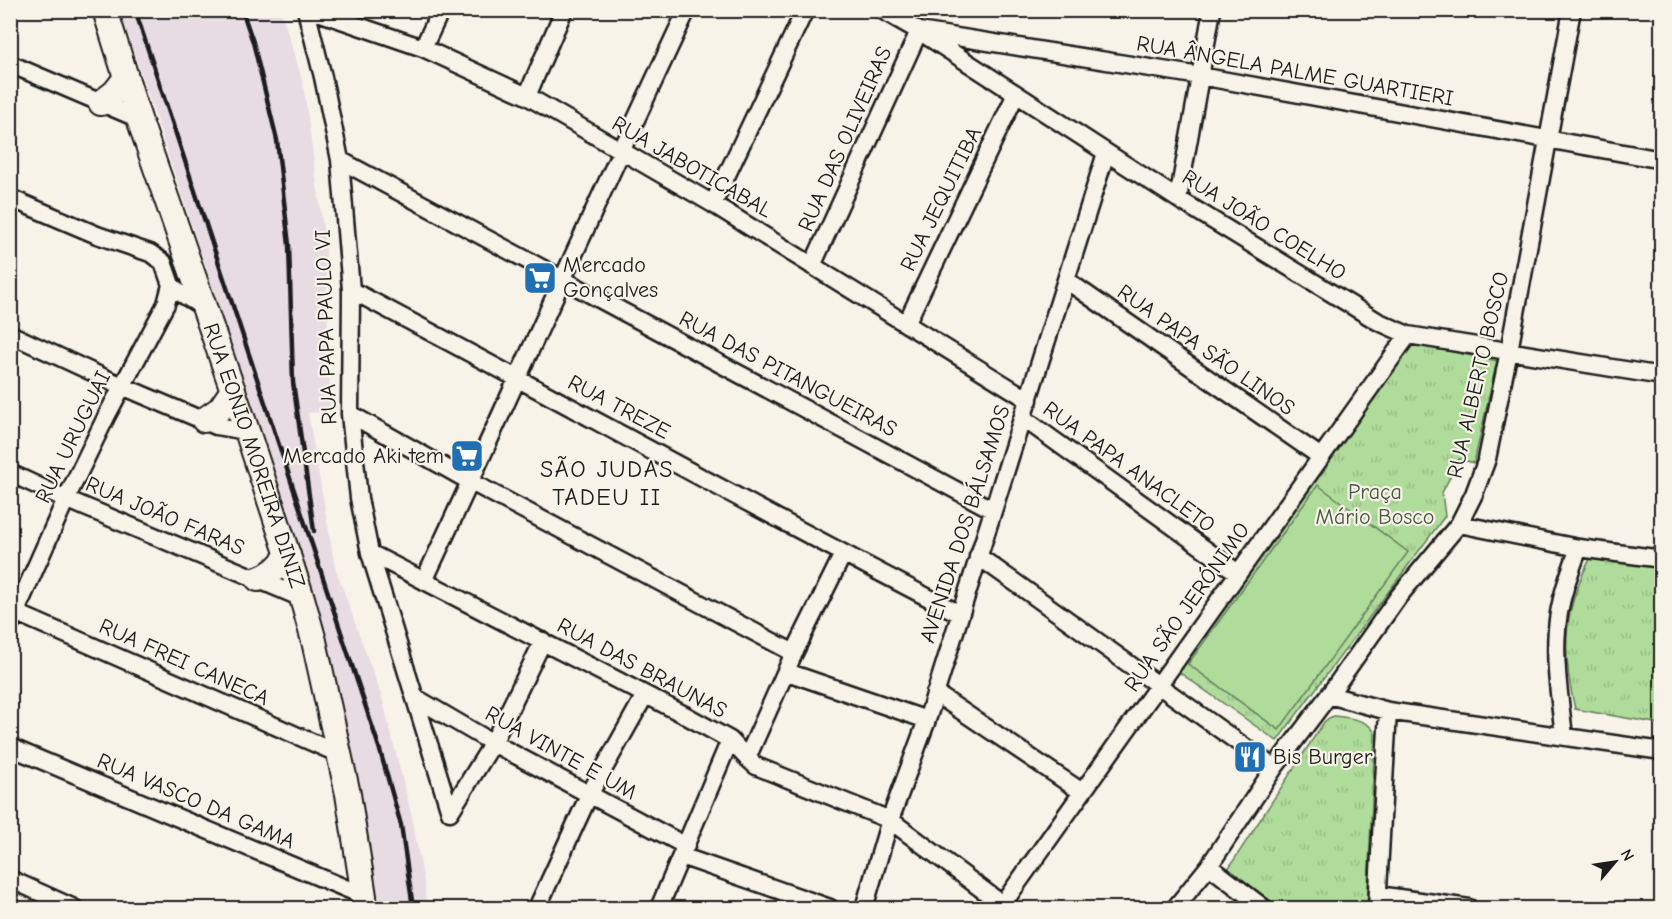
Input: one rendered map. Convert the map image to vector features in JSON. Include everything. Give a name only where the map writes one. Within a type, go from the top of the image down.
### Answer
[{"type":"main road","name":"RUA EONIO MOREIRA DINIZ","points":[[105,10],[139,119],[165,249],[203,307],[302,598],[314,641],[348,794],[364,902]]},
{"type":"main road","points":[[101,103],[115,92],[126,78]]},
{"type":"main road","points":[[204,420],[220,409],[233,390]]},
{"type":"main road","points":[[258,579],[270,575],[288,555]]},
{"type":"street","name":"RUA PAPA PAULO VI","points":[[306,10],[340,160],[351,290],[350,414],[359,498],[370,553],[450,812],[492,743]]},
{"type":"street","name":"RUA JABOTICABAL","points":[[312,10],[423,48],[526,96],[713,204],[1029,400]]},
{"type":"street","points":[[423,48],[441,10]]},
{"type":"street","points":[[526,96],[564,10]]},
{"type":"street","points":[[424,581],[687,10]]},
{"type":"street","points":[[713,204],[805,10]]},
{"type":"street","name":"RUA JOÃO COELHO","points":[[882,10],[919,31],[1178,199],[1377,321],[1408,335],[1662,376]]},
{"type":"street","points":[[1178,199],[1212,10]]},
{"type":"street","name":"RUA ALBERTO BOSCO","points":[[1175,909],[1209,866],[1274,768],[1399,596],[1459,524],[1474,494],[1487,459],[1509,351],[1572,10]]},
{"type":"street","name":"RUA ÂNGELA PALME GUARTIERI","points":[[919,31],[1200,76],[1662,160]]},
{"type":"street","name":"RUA DAS OLIVEIRAS","points":[[812,266],[919,31]]},
{"type":"street","points":[[10,64],[139,119]]},
{"type":"street","name":"RUA JEQUITIBA","points":[[906,324],[1016,94]]},
{"type":"street","name":"AVENIDA DOS BÁLSAMOS","points":[[864,909],[890,820],[927,720],[1106,153]]},
{"type":"street","name":"RUA DAS PITANGUEIRAS","points":[[340,160],[993,510]]},
{"type":"street","points":[[10,198],[97,235],[165,249],[176,289],[203,307]]},
{"type":"street","name":"RUA PAPA SÃO LINOS","points":[[1066,280],[1321,457]]},
{"type":"street","name":"RUA URUGUAI","points":[[12,616],[122,386],[176,289]]},
{"type":"street","name":"RUA TREZE","points":[[351,290],[843,554],[960,614]]},
{"type":"street","points":[[10,334],[122,386],[216,426],[247,431]]},
{"type":"street","name":"RUA SÃO JERÓNIMO","points":[[1005,907],[1082,792],[1408,335]]},
{"type":"street","points":[[350,414],[471,482],[794,653]]},
{"type":"street","name":"RUA PAPA ANACLETO","points":[[1023,417],[1238,573]]},
{"type":"street","name":"RUA JOÃO FARAS","points":[[10,473],[66,499],[302,598]]},
{"type":"street","points":[[1459,524],[1579,548],[1662,559]]},
{"type":"street","points":[[1564,736],[1556,659],[1557,627],[1563,595],[1579,548]]},
{"type":"street","name":"RUA DAS BRAUNAS","points":[[370,553],[684,714],[730,740],[756,766],[890,820],[1005,907]]},
{"type":"street","points":[[747,758],[794,653],[843,554]]},
{"type":"street","points":[[978,556],[1274,768]]},
{"type":"street","name":"RUA FREI CANECA","points":[[12,616],[339,754]]},
{"type":"street","points":[[492,743],[543,641]]},
{"type":"street","points":[[787,672],[927,720]]},
{"type":"street","points":[[935,693],[1082,792]]},
{"type":"street","points":[[537,909],[589,795],[645,695]]},
{"type":"street","points":[[1329,695],[1388,711],[1661,750]]},
{"type":"street","name":"RUA VINTE E UM","points":[[416,698],[492,743],[589,795],[683,851],[830,909]]},
{"type":"street","points":[[1388,711],[1378,902],[1469,909]]},
{"type":"street","points":[[659,909],[730,740]]},
{"type":"street","name":"RUA VASCO DA GAMA","points":[[10,747],[364,902]]},
{"type":"street","points":[[1209,866],[1264,909]]},
{"type":"street","points":[[10,879],[74,909]]},
{"type":"shaded area","points":[[120,11],[281,11],[303,83],[326,249],[330,411],[308,413],[335,567],[382,698],[411,813],[425,887],[426,908],[377,908],[371,855],[332,666],[306,573]]},
{"type":"green space","name":"Praça Mário Bosco","points":[[1409,343],[1497,361],[1474,463],[1459,459],[1442,493],[1445,516],[1277,741],[1179,672],[1331,458]]},
{"type":"green space","points":[[1318,485],[1408,552],[1279,730],[1188,664]]},
{"type":"green space","points":[[1600,541],[1661,552],[1661,724],[1575,709],[1567,663],[1568,622],[1579,583]]},
{"type":"green space","points":[[1334,716],[1364,722],[1373,729],[1375,734],[1367,908],[1280,908],[1228,869],[1324,722]]},
{"type":"railway","points":[[135,10],[379,747],[401,825],[413,908]]},
{"type":"railway","points":[[242,10],[253,42],[277,140],[289,245],[293,382],[314,531]]},
{"type":"place","name":"Mercado Gonçalves","points":[[540,278]]},
{"type":"place","name":"Mercado Aki tem","points":[[467,456]]},
{"type":"place","name":"Bis Burger","points":[[1250,757]]},
{"type":"district","name":"SÃO JUDAS TADEU II","points":[[607,483]]}]
